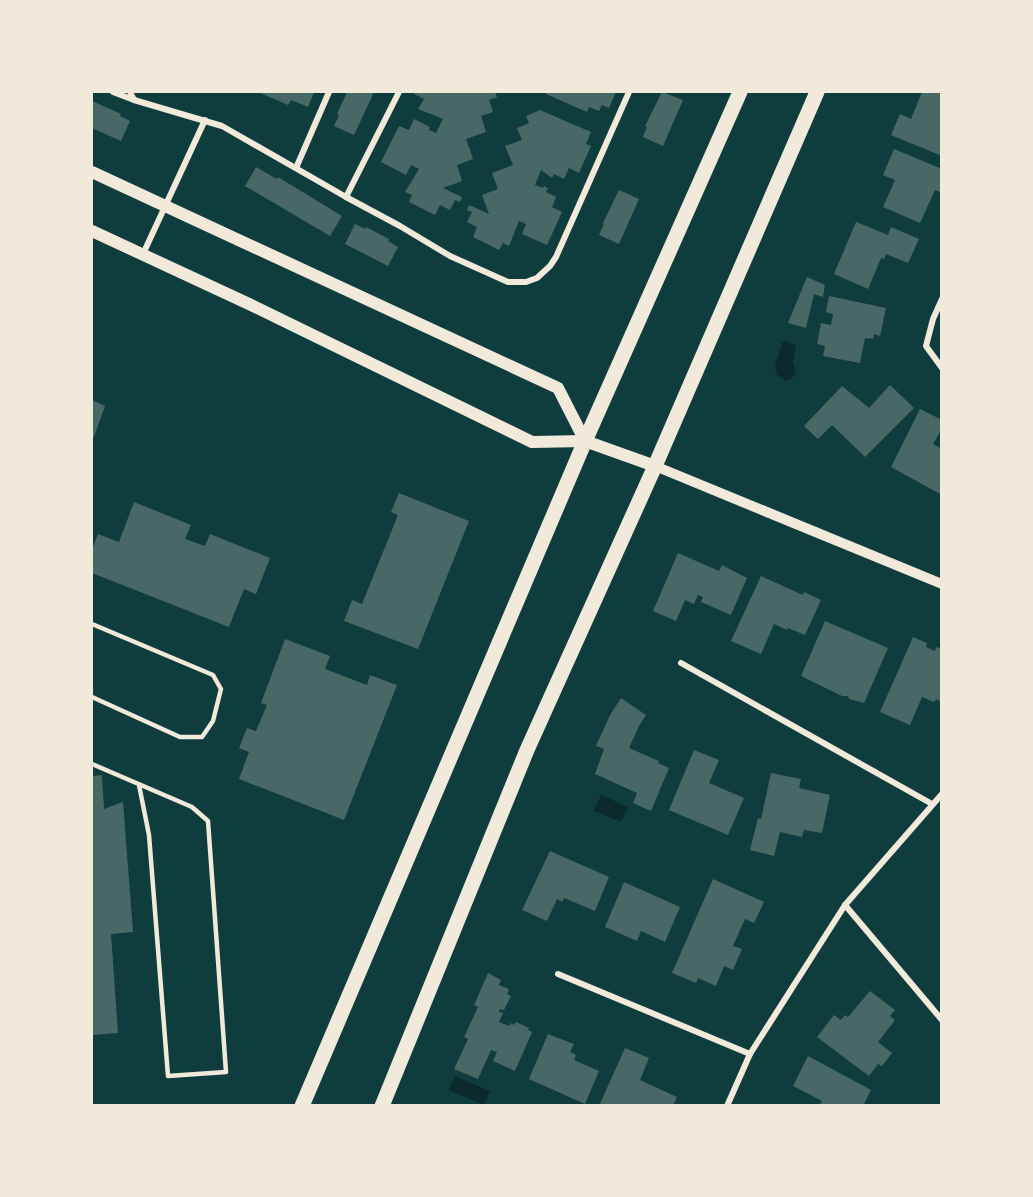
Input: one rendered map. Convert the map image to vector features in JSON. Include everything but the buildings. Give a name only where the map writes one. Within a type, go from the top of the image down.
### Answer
[{"type":"main road","points":[[302,1106],[585,441],[740,92]]},
{"type":"main road","points":[[382,1106],[527,750],[655,466],[817,92]]},
{"type":"main road","points":[[92,172],[558,388],[585,441]]},
{"type":"main road","points":[[92,231],[532,442],[585,441],[655,466]]},
{"type":"street","points":[[113,92],[222,126],[470,266],[508,282],[526,282],[537,278],[556,257],[629,92]]},
{"type":"street","points":[[130,92],[134,100]]},
{"type":"street","points":[[296,168],[329,92]]},
{"type":"street","points":[[346,197],[399,92]]},
{"type":"street","points":[[143,254],[205,120]]},
{"type":"street","points":[[942,299],[933,319],[926,346],[942,368]]},
{"type":"street","points":[[655,466],[942,584]]},
{"type":"street","points":[[681,663],[932,804]]},
{"type":"street","points":[[727,1106],[750,1054],[845,904],[942,794]]},
{"type":"street","points":[[845,904],[942,1020]]},
{"type":"street","points":[[558,974],[750,1054]]},
{"type":"lane","points":[[92,624],[213,675],[221,689],[213,721],[202,737],[180,737],[92,697]]},
{"type":"lane","points":[[92,764],[192,807],[208,821],[226,1072],[168,1076],[149,835],[139,785]]},
{"type":"water","points":[[786,341],[796,345],[793,362],[796,372],[791,379],[786,381],[777,375],[775,367],[782,343]]},
{"type":"water","points":[[601,795],[628,807],[621,822],[594,811]]},
{"type":"water","points":[[455,1076],[490,1091],[484,1105],[449,1090]]}]
